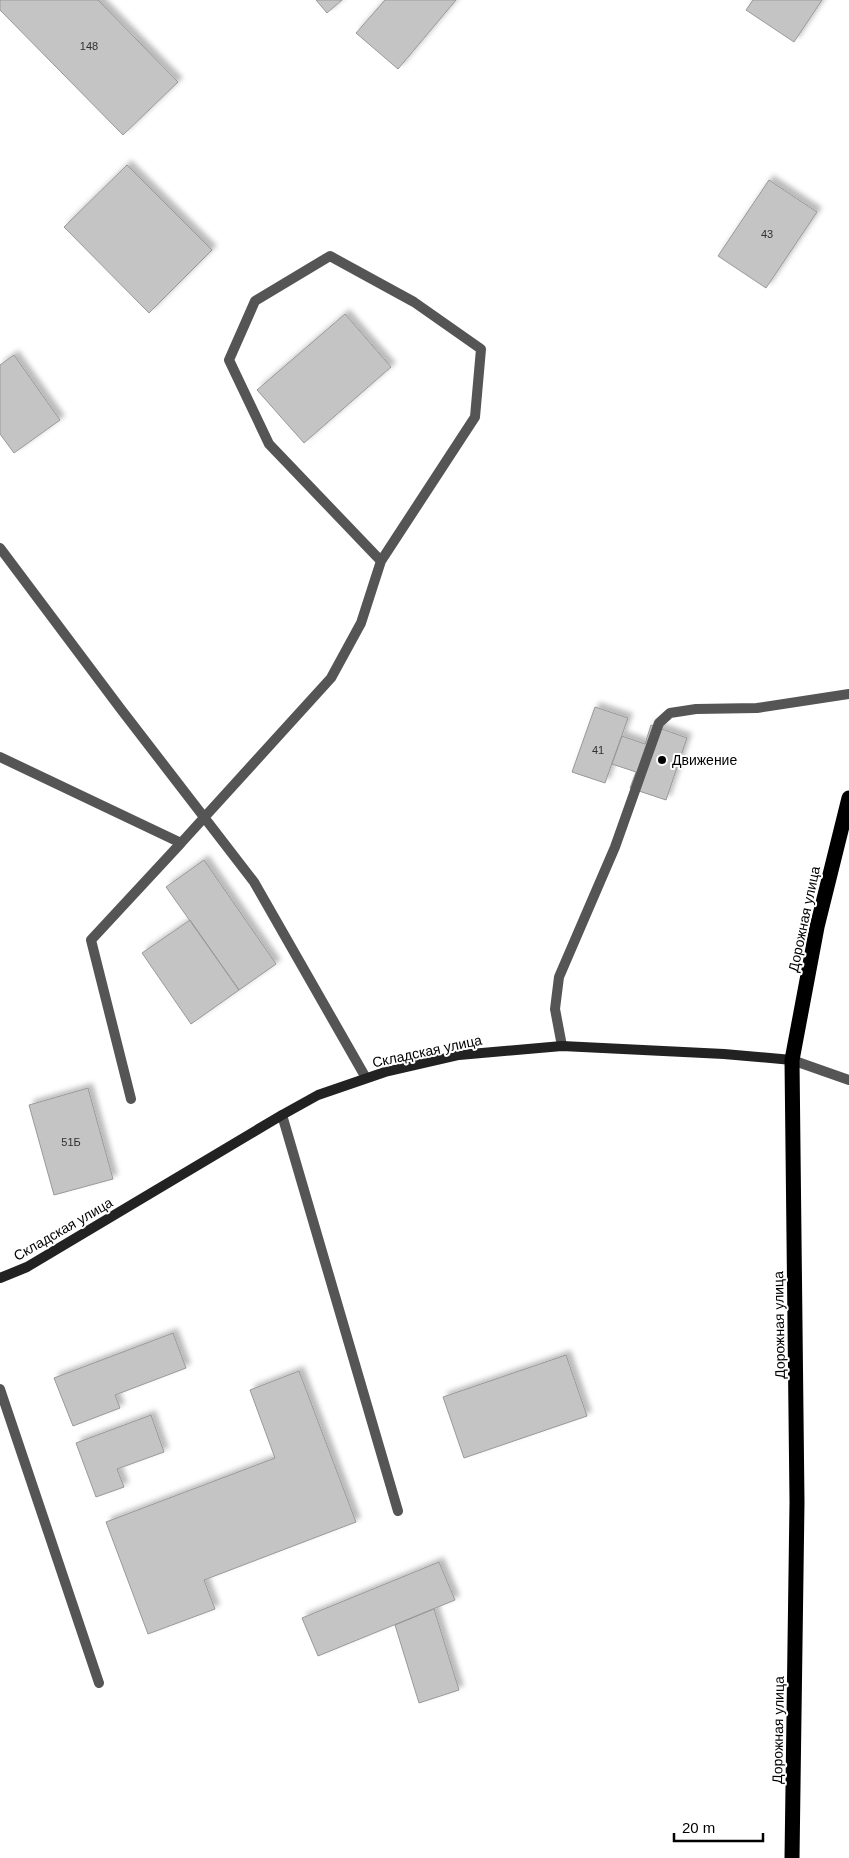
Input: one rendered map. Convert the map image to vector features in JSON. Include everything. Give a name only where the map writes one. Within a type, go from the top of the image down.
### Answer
[{"type":"highway","name":"Дорожная улица","points":[[792,1858],[797,1502],[792,1060],[817,927],[849,798]]},
{"type":"street","name":"Складская улица","points":[[0,1278],[28,1267],[318,1095],[385,1072],[459,1055],[562,1046],[724,1054],[792,1060]]},
{"type":"lane","points":[[131,1099],[91,940],[181,844],[203,817],[331,678],[361,623],[382,561],[475,417],[481,349],[414,302],[330,256],[255,301],[229,360],[269,444],[382,561]]},
{"type":"lane","points":[[0,548],[254,882],[366,1078]]},
{"type":"lane","points":[[562,1046],[555,1009],[559,977],[615,847],[659,723],[670,713],[696,709],[757,708],[849,694]]},
{"type":"lane","points":[[0,757],[181,844]]},
{"type":"lane","points":[[792,1060],[849,1080]]},
{"type":"lane","points":[[282,1115],[398,1512]]},
{"type":"lane","points":[[0,1389],[99,1683]]},
{"type":"building","points":[[0,0],[98,0],[178,82],[123,135],[0,10]]},
{"type":"building","points":[[316,0],[342,0],[327,13]]},
{"type":"building","points":[[385,0],[456,0],[398,69],[356,33]]},
{"type":"building","points":[[753,0],[822,0],[794,42],[746,10]]},
{"type":"building","points":[[127,165],[212,250],[149,313],[64,227]]},
{"type":"building","points":[[769,180],[817,212],[766,288],[718,256]]},
{"type":"building","points":[[345,314],[391,367],[304,443],[257,390]]},
{"type":"building","points":[[14,355],[60,420],[14,453],[0,434],[0,365]]},
{"type":"building","points":[[595,707],[628,718],[605,783],[572,772]]},
{"type":"building","points":[[651,725],[687,738],[666,800],[630,788],[636,772],[612,764],[622,736],[645,744]]},
{"type":"building","points":[[204,860],[276,964],[239,990],[166,887]]},
{"type":"building","points":[[190,920],[239,990],[191,1024],[142,953]]},
{"type":"building","points":[[88,1088],[113,1179],[54,1195],[29,1105]]},
{"type":"building","points":[[173,1333],[186,1368],[115,1395],[120,1408],[73,1426],[54,1378]]},
{"type":"building","points":[[566,1355],[587,1416],[464,1458],[443,1397]]},
{"type":"building","points":[[299,1371],[356,1522],[204,1580],[215,1609],[148,1634],[106,1522],[275,1458],[250,1390]]},
{"type":"building","points":[[151,1415],[164,1452],[117,1469],[124,1487],[96,1497],[76,1443]]},
{"type":"building","points":[[439,1562],[455,1600],[318,1656],[302,1618]]},
{"type":"building","points":[[434,1609],[459,1690],[419,1703],[395,1625]]},
{"type":"place","name":"Движение","points":[[662,760]]}]
